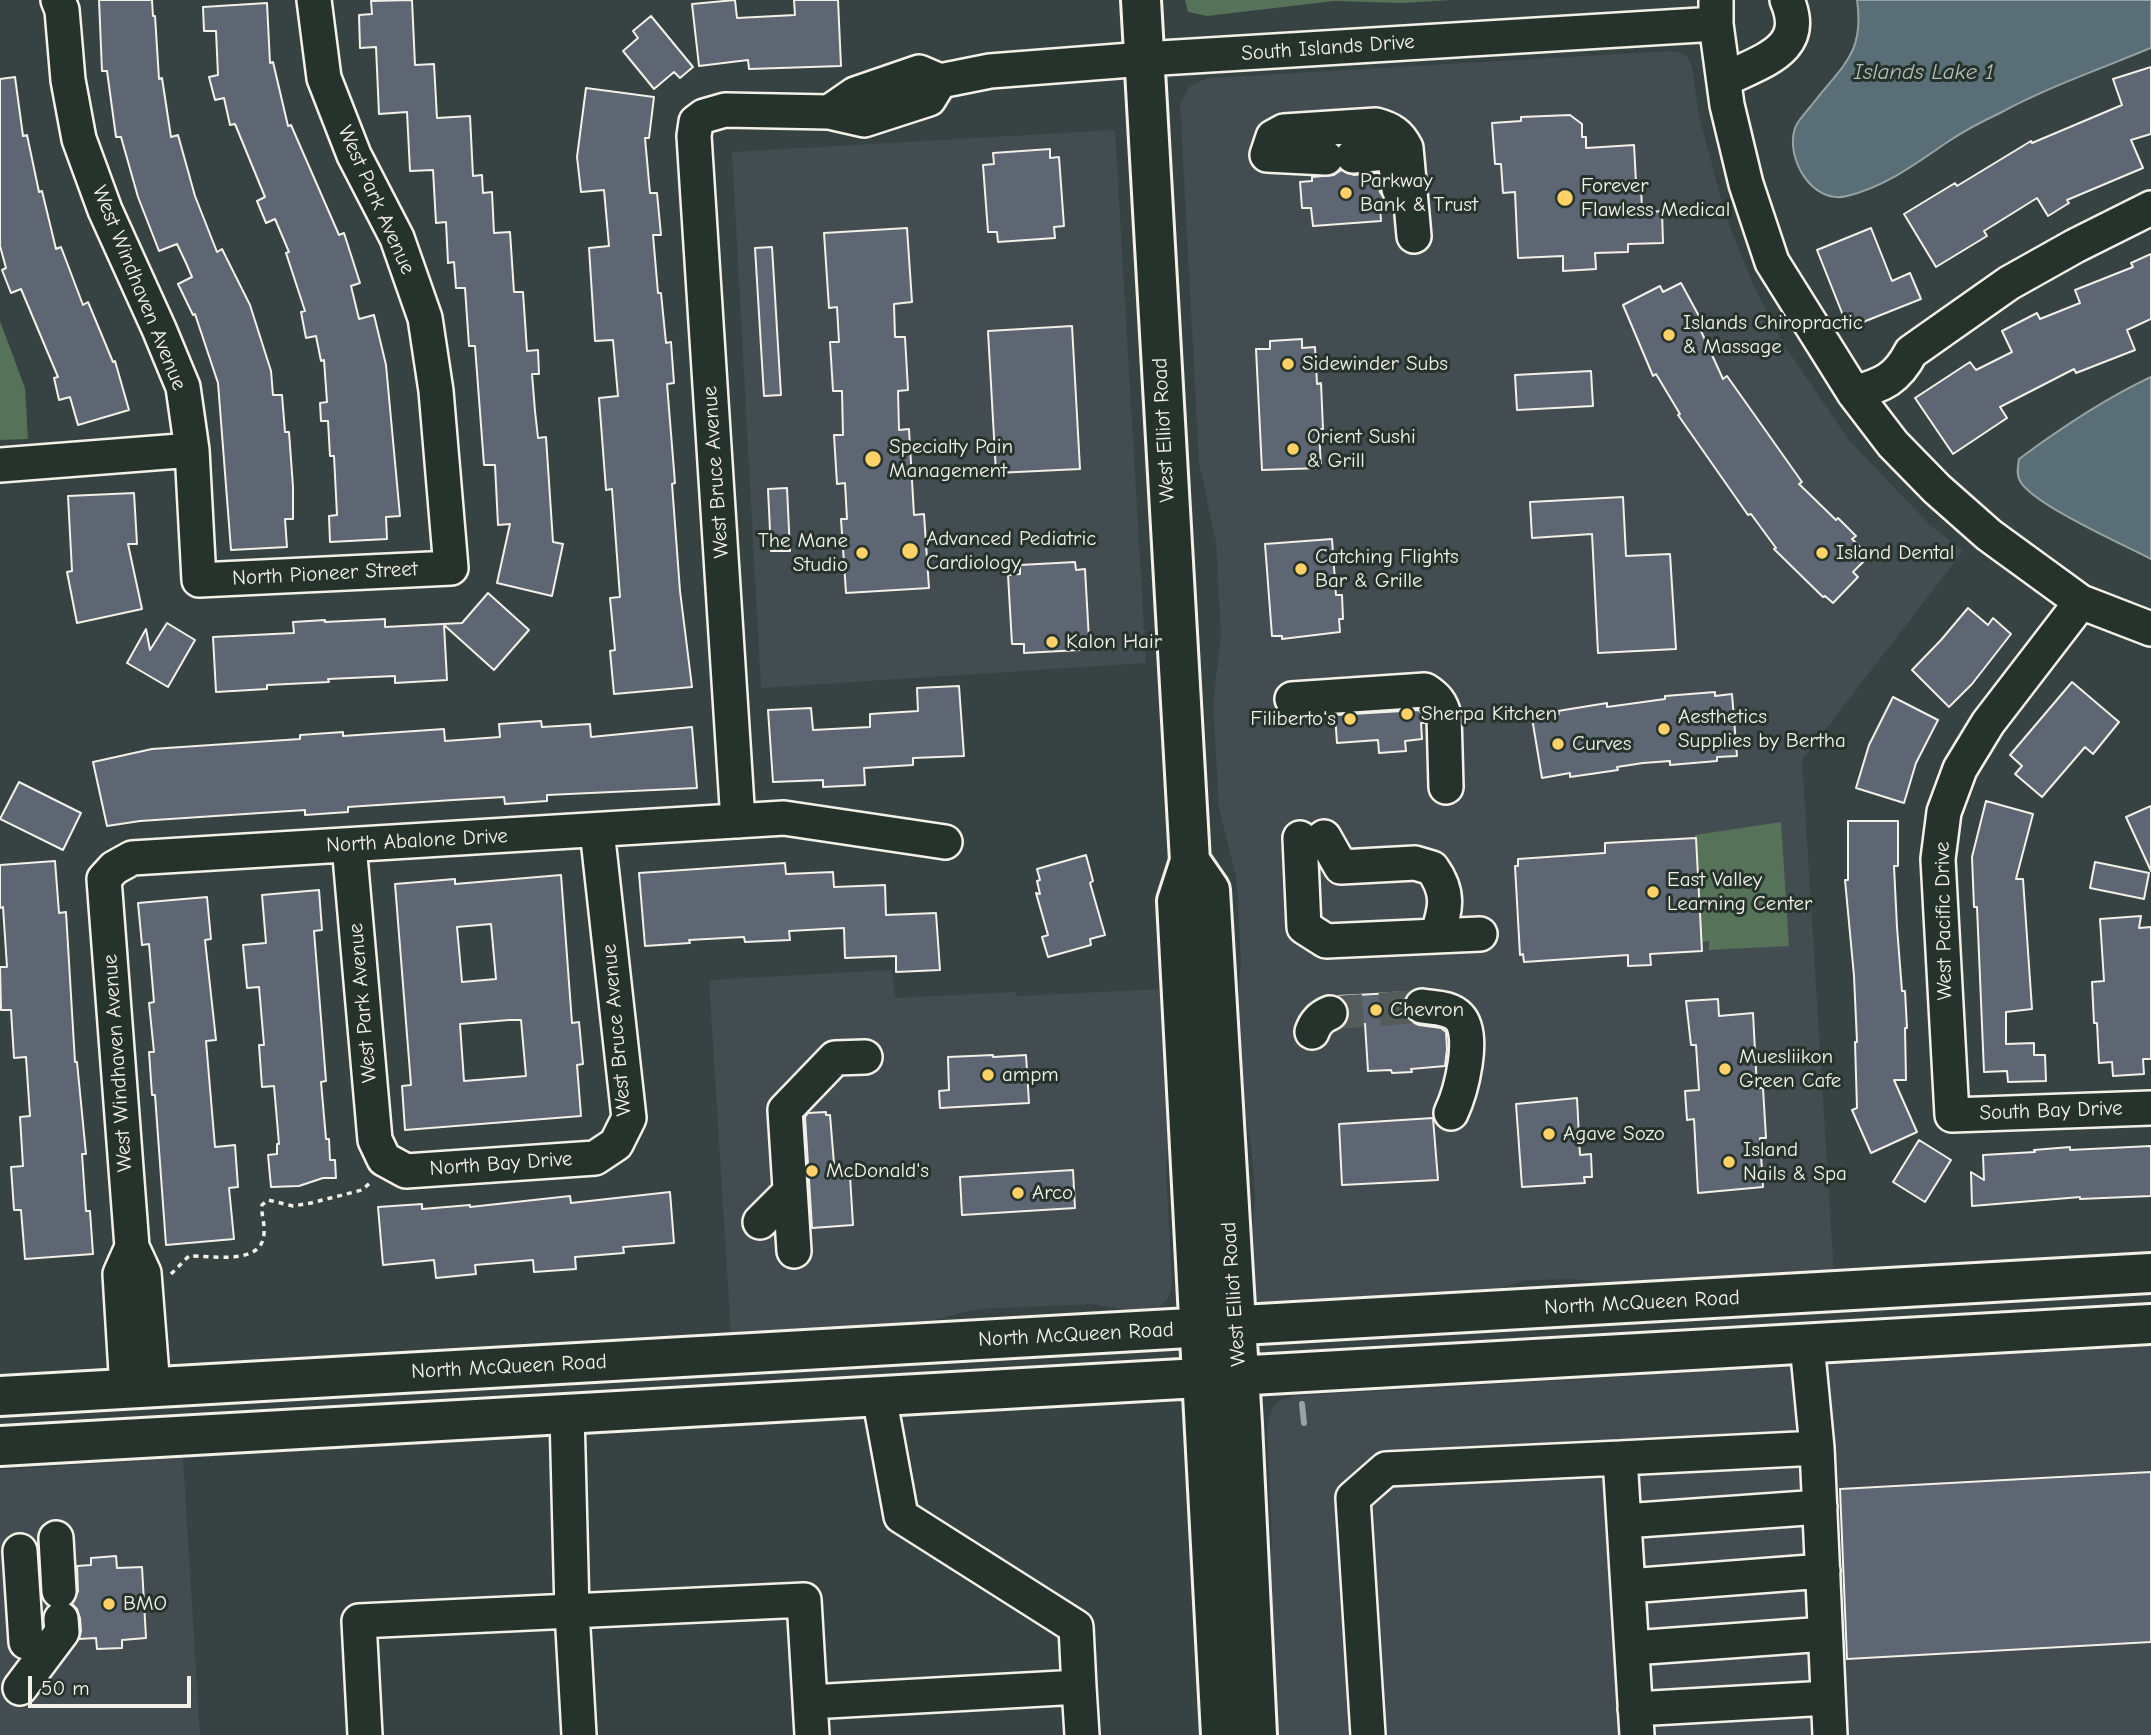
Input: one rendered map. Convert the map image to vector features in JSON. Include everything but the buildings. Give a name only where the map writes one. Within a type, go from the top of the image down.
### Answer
[{"type":"main road","name":"West Elliot Road","points":[[1141,0],[1190,860],[1177,901],[1257,1735]]},
{"type":"main road","name":"North McQueen Road","points":[[0,1396],[2151,1273]]},
{"type":"main road","points":[[1790,1294],[1807,1344]]},
{"type":"main road","points":[[0,1446],[2151,1324]]},
{"type":"main road","points":[[565,1364],[567,1414]]},
{"type":"main road","name":"West Elliot Road","points":[[1221,1735],[1222,1378]]},
{"type":"street","name":"West Windhaven Avenue","points":[[58,0],[62,10],[68,80],[79,139],[105,210],[183,387],[192,450],[199,580]]},
{"type":"street","name":"West Park Avenue","points":[[314,0],[324,78],[354,155],[397,239],[425,318],[436,391],[451,568]]},
{"type":"street","points":[[1724,80],[1780,51],[1793,34],[1792,12],[1787,0]]},
{"type":"street","points":[[1716,12],[1727,105],[1746,184],[1772,262],[1854,393],[1893,444],[1937,489],[1989,535],[2081,602],[2151,629]]},
{"type":"street","name":"South Islands Drive","points":[[696,122],[704,116],[725,110],[829,112],[864,120],[875,102],[919,72],[940,81],[990,71],[1716,12]]},
{"type":"street","name":"West Bruce Avenue","points":[[696,122],[694,136],[738,821]]},
{"type":"street","points":[[1360,125],[1389,128],[1400,136],[1406,148],[1408,237],[1398,169],[1393,154],[1293,139],[1268,149],[1273,137],[1283,131],[1360,125]]},
{"type":"street","points":[[1854,393],[1864,371],[1888,354],[1911,352],[2009,283],[2151,208]]},
{"type":"street","points":[[0,465],[192,450]]},
{"type":"street","name":"North Pioneer Street","points":[[199,580],[451,568]]},
{"type":"street","name":"West Pacific Drive","points":[[1952,1115],[1938,859],[1944,812],[1960,769],[1988,723],[2081,602]]},
{"type":"street","points":[[1292,699],[1425,690],[1441,705],[1444,715],[1446,787]]},
{"type":"street","name":"North Abalone Drive","points":[[104,879],[114,868],[132,858],[783,818],[945,842]]},
{"type":"street","name":"West Bruce Avenue","points":[[597,830],[629,1118],[616,1144]]},
{"type":"street","points":[[1437,936],[1445,911],[1443,883],[1432,868],[1416,863],[1340,867],[1312,838],[1304,927],[1326,942],[1480,934]]},
{"type":"street","name":"West Park Avenue","points":[[349,845],[376,1140],[384,1159]]},
{"type":"street","name":"West Windhaven Avenue","points":[[104,879],[132,1247],[144,1273],[140,1388]]},
{"type":"street","points":[[1422,1006],[1446,1009],[1457,1014],[1464,1024],[1464,1079],[1451,1113]]},
{"type":"street","points":[[793,1251],[785,1110],[835,1058],[865,1057]]},
{"type":"street","name":"South Bay Drive","points":[[1952,1115],[2151,1108]]},
{"type":"street","name":"North Bay Drive","points":[[384,1159],[406,1171],[595,1158],[616,1144]]},
{"type":"street","points":[[760,1222],[790,1192]]},
{"type":"street","points":[[1807,1344],[1817,1448],[1830,1735]]},
{"type":"street","points":[[879,1396],[901,1516],[1076,1627],[1082,1735]]},
{"type":"street","points":[[567,1414],[572,1611],[579,1735]]},
{"type":"street","points":[[1368,1735],[1353,1498],[1385,1469],[1817,1448]]},
{"type":"street","points":[[1620,1458],[1636,1722],[1828,1698]]},
{"type":"street","points":[[1624,1521],[1820,1507]]},
{"type":"street","points":[[37,1628],[37,1542],[37,1628]]},
{"type":"street","points":[[1628,1586],[1823,1571]]},
{"type":"street","points":[[365,1735],[359,1621],[804,1600],[812,1735]]},
{"type":"street","points":[[1632,1647],[1825,1634]]},
{"type":"street","points":[[810,1702],[1079,1687]]},
{"type":"path","points":[[143,1288],[172,1273],[189,1256],[218,1259],[250,1253],[260,1245],[265,1233],[262,1205],[268,1200],[293,1206],[350,1194]]},
{"type":"shaded area","points":[[1672,51],[1688,58],[1692,67],[1699,116],[1726,217],[1753,284],[1783,343],[1848,439],[1929,524],[1963,551],[1802,760],[1834,1276],[1649,1287],[1571,1279],[1529,1280],[1469,1296],[1266,1306],[1252,1294],[1249,1272],[1255,1197],[1251,1143],[1236,1074],[1235,1041],[1241,961],[1236,877],[1219,808],[1213,704],[1221,635],[1216,542],[1199,463],[1180,103],[1190,86],[1208,78]]},
{"type":"shaded area","points":[[1115,130],[1146,663],[761,688],[732,152]]},
{"type":"shaded area","points":[[892,970],[895,998],[1164,989],[1172,1105],[1166,1169],[1172,1285],[1168,1298],[1161,1306],[1154,1311],[1141,1312],[1092,1304],[978,1309],[912,1325],[731,1335],[709,980]]},
{"type":"shaded area","points":[[2151,1346],[2151,1735],[1274,1735],[1266,1604],[1272,1541],[1267,1428],[1272,1408],[1281,1400],[1293,1396]]},
{"type":"shaded area","points":[[183,1458],[200,1735],[0,1735],[0,1470]]},
{"type":"green space","points":[[1185,0],[1451,0],[1402,3],[1334,1],[1207,16],[1188,12]]},
{"type":"green space","points":[[0,321],[25,388],[28,439],[0,440]]},
{"type":"green space","points":[[1781,822],[1789,946],[1709,950],[1709,941],[1702,942],[1695,835]]},
{"type":"water","name":"Islands Lake 1","points":[[1857,0],[2151,0],[2151,48],[2018,104],[1967,130],[1874,187],[1847,196],[1834,197],[1823,193],[1804,177],[1794,153],[1793,140],[1798,122],[1841,69],[1854,47],[1859,19]]},
{"type":"water","points":[[2151,377],[2151,559],[2042,501],[2020,481],[2018,470],[2019,459],[2051,436],[2100,404]]},
{"type":"waterway","points":[[1302,1404],[1304,1423]]},
{"type":"tunnel","points":[[1330,1013],[1422,1006]]},
{"type":"place","name":"Parkway Bank & Trust","points":[[1346,193]]},
{"type":"place","name":"Forever Flawless Medical","points":[[1565,198]]},
{"type":"place","name":"Islands Chiropractic & Massage","points":[[1669,335]]},
{"type":"place","name":"Sidewinder Subs","points":[[1288,364]]},
{"type":"place","name":"Orient Sushi & Grill","points":[[1293,449]]},
{"type":"place","name":"Specialty Pain Management","points":[[873,459]]},
{"type":"place","name":"Advanced Pediatric Cardiology","points":[[910,551]]},
{"type":"place","name":"The Mane Studio","points":[[862,553]]},
{"type":"place","name":"Island Dental","points":[[1822,553]]},
{"type":"place","name":"Catching Flights Bar & Grille","points":[[1301,569]]},
{"type":"place","name":"Kalon Hair","points":[[1052,642]]},
{"type":"place","name":"Sherpa Kitchen","points":[[1407,714]]},
{"type":"place","name":"Filiberto's","points":[[1350,719]]},
{"type":"place","name":"Aesthetics Supplies by Bertha","points":[[1664,729]]},
{"type":"place","name":"Curves","points":[[1558,744]]},
{"type":"place","name":"East Valley Learning Center","points":[[1653,892]]},
{"type":"place","name":"Chevron","points":[[1376,1010]]},
{"type":"place","name":"Muesliikon Green Cafe","points":[[1725,1069]]},
{"type":"place","name":"ampm","points":[[988,1075]]},
{"type":"place","name":"Agave Sozo","points":[[1549,1134]]},
{"type":"place","name":"Island Nails & Spa","points":[[1729,1162]]},
{"type":"place","name":"McDonald's","points":[[812,1171]]},
{"type":"place","name":"Arco","points":[[1018,1193]]},
{"type":"place","name":"BMO","points":[[109,1604]]}]
